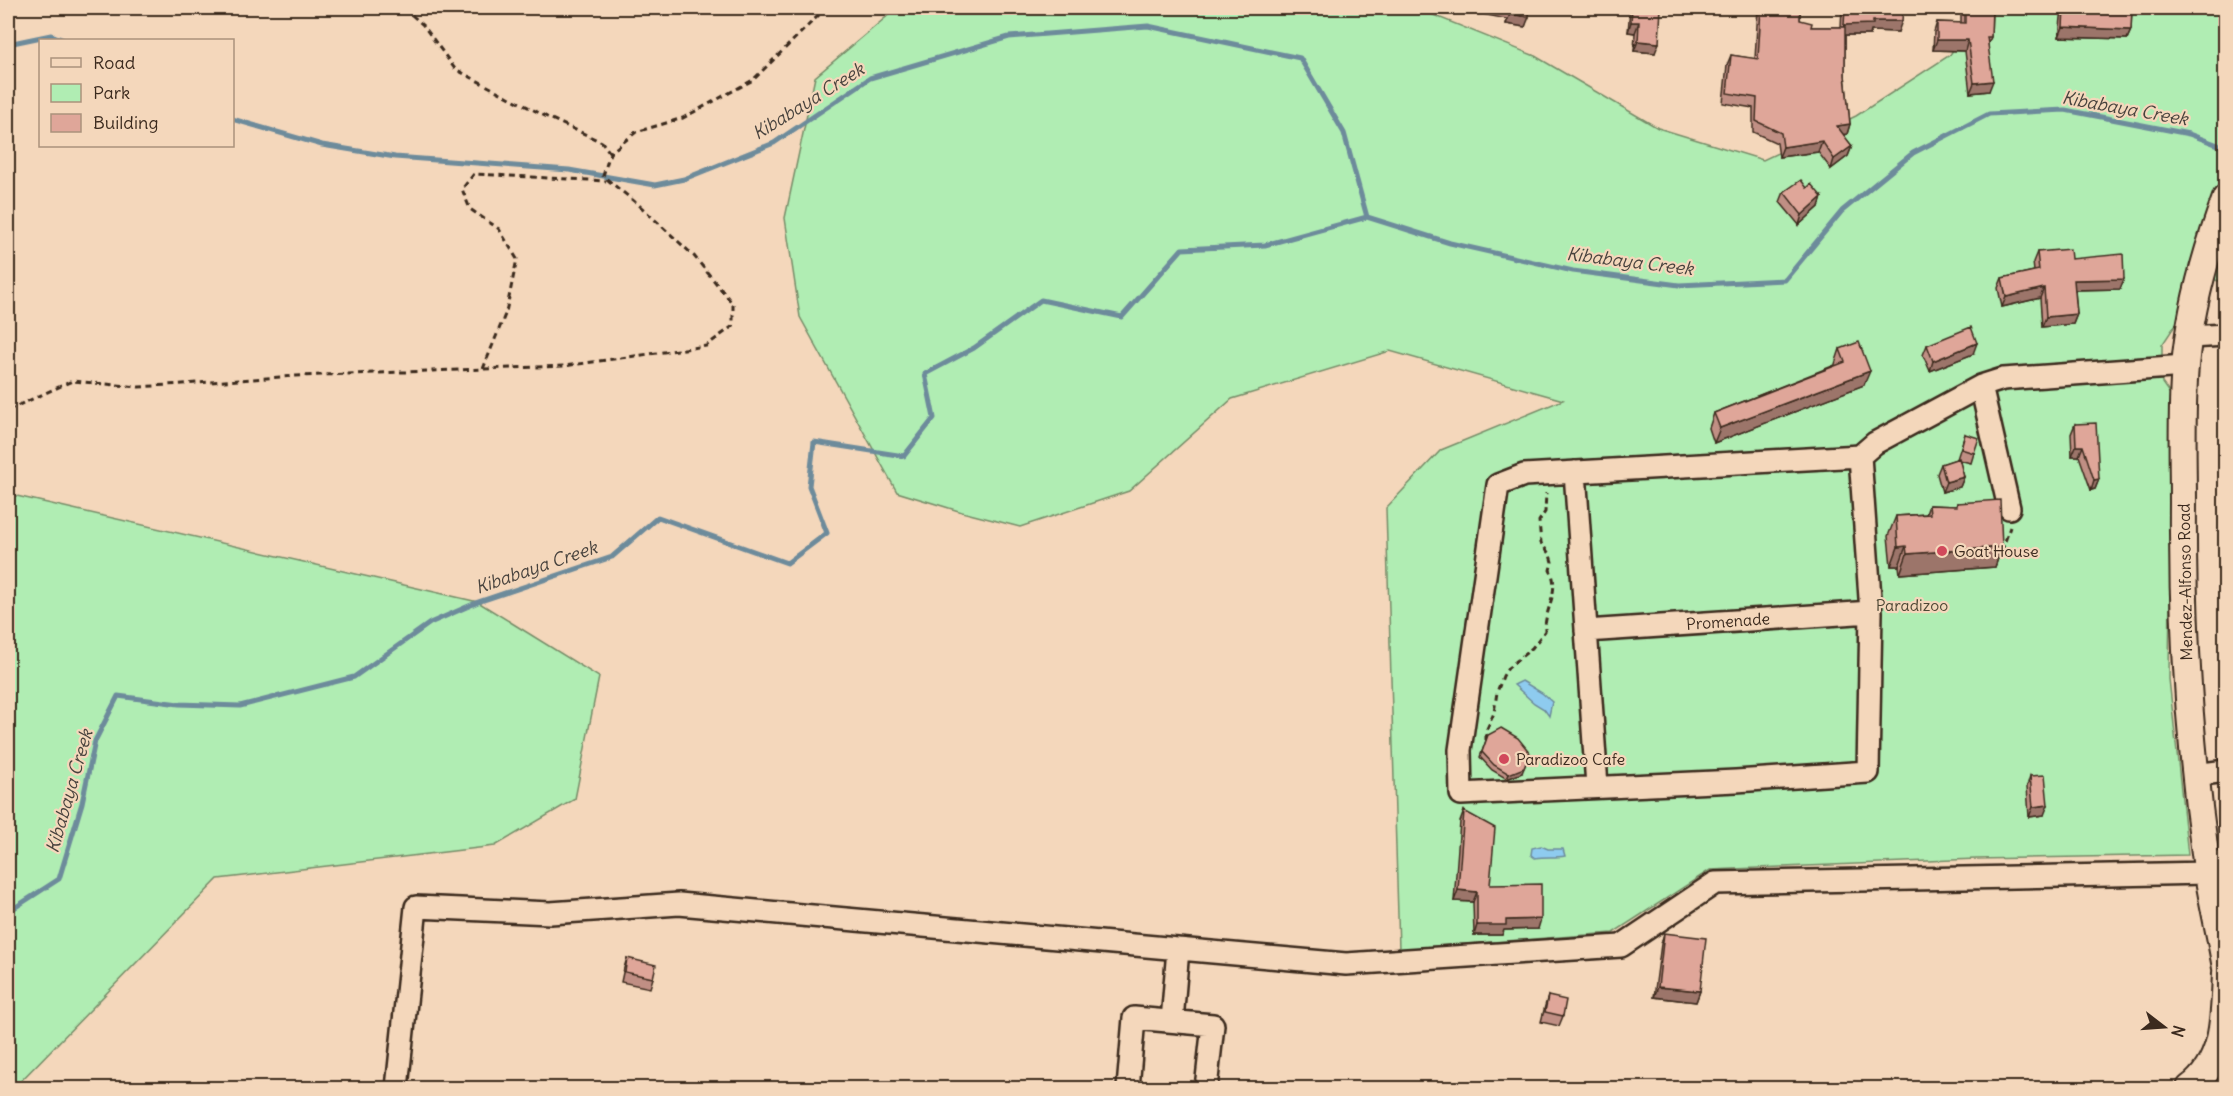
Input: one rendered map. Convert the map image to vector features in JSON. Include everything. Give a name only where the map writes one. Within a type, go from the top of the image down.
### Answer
[{"type":"main road","name":"Mendez-Alfonso Road","points":[[2226,198],[2210,240],[2185,366],[2183,549],[2188,684],[2195,775],[2213,866],[2226,968]]},
{"type":"main road","points":[[2194,1085],[2218,1051],[2224,1024],[2226,973]]},
{"type":"street","points":[[2189,337],[2226,335]]},
{"type":"street","points":[[1860,456],[1871,612],[1868,772],[1736,781],[1461,794],[1460,750],[1498,485],[1524,475],[1544,473],[1860,456],[1875,443],[1981,386],[2003,380],[2185,366]]},
{"type":"street","points":[[1981,386],[2009,508]]},
{"type":"street","points":[[1575,472],[1597,786]]},
{"type":"street","name":"Promenade","points":[[1586,631],[1871,612]]},
{"type":"street","points":[[2195,775],[2226,771]]},
{"type":"street","points":[[397,1089],[416,907],[550,913],[678,904],[1346,964],[1621,946],[1716,883],[2213,866]]},
{"type":"street","points":[[1172,1021],[1178,949]]},
{"type":"street","points":[[1128,1089],[1134,1018],[1213,1025],[1206,1089]]},
{"type":"street","points":[[2194,1085],[2226,1071]]},
{"type":"path","points":[[404,8],[423,25],[455,69],[537,112],[602,142],[610,153]]},
{"type":"path","points":[[8,410],[72,381],[139,387],[297,376],[564,366],[706,346],[733,326],[733,304],[694,256],[640,206],[603,176],[610,153],[636,132],[683,118],[753,80],[826,8]]},
{"type":"path","points":[[483,369],[506,312],[517,259],[499,229],[470,209],[462,189],[474,174],[608,181]]},
{"type":"path","points":[[1486,740],[1486,731],[1494,713],[1497,692],[1503,676],[1508,668],[1532,648],[1545,631],[1545,618],[1556,581],[1550,570],[1552,562],[1550,555],[1541,543],[1539,521],[1545,512],[1547,498],[1544,473]]},
{"type":"path","points":[[1988,557],[2000,556],[2011,523],[2009,508]]},
{"type":"green space","name":"Paradizoo","points":[[897,8],[1416,8],[1535,56],[1658,128],[1763,160],[1856,116],[1950,55],[1978,8],[2225,8],[2225,282],[2189,275],[2182,315],[2162,345],[2162,383],[2172,397],[2169,679],[2188,855],[1976,859],[1710,870],[1613,933],[1399,949],[1386,508],[1441,450],[1563,400],[1390,351],[1232,399],[1129,491],[1020,527],[897,492],[800,317],[785,218],[815,77]]},
{"type":"green space","points":[[8,494],[478,602],[599,677],[575,799],[495,846],[218,879],[14,1088],[8,1088]]},
{"type":"water","points":[[1522,681],[1552,702],[1549,716],[1544,709],[1514,685]]},
{"type":"water","points":[[1541,846],[1548,849],[1563,849],[1565,856],[1535,858],[1531,855],[1532,848]]},
{"type":"building","points":[[1505,8],[1530,8],[1529,17],[1510,14],[1510,9]]},
{"type":"building","points":[[1632,8],[1661,8],[1659,43],[1638,41],[1639,22],[1631,22]]},
{"type":"building","points":[[1761,8],[1800,8],[1800,20],[1812,23],[1811,27],[1845,27],[1845,75],[1850,124],[1837,126],[1852,146],[1834,159],[1822,141],[1783,147],[1781,133],[1756,121],[1757,98],[1727,93],[1731,55],[1758,59]]},
{"type":"building","points":[[1845,8],[1903,8],[1902,21],[1873,21],[1873,24],[1844,25]]},
{"type":"building","points":[[1965,8],[1992,8],[1991,37],[1987,37],[1993,81],[1974,83],[1968,40],[1937,40],[1937,22],[1965,23]]},
{"type":"building","points":[[2064,8],[2132,8],[2131,30],[2063,27]]},
{"type":"building","points":[[1801,180],[1807,188],[1811,184],[1822,197],[1802,215],[1784,192]]},
{"type":"building","points":[[2070,249],[2071,259],[2123,254],[2124,279],[2074,280],[2077,314],[2046,317],[2044,288],[2006,297],[2002,278],[2039,270],[2037,252]]},
{"type":"building","points":[[1971,327],[1977,343],[1933,361],[1927,345]]},
{"type":"building","points":[[1859,342],[1870,371],[1720,428],[1714,413],[1845,362],[1840,349]]},
{"type":"building","points":[[2096,423],[2099,479],[2094,480],[2083,446],[2076,446],[2075,424]]},
{"type":"building","points":[[1965,434],[1979,438],[1974,453],[1961,449]]},
{"type":"building","points":[[1959,458],[1964,477],[1946,482],[1941,464]]},
{"type":"building","points":[[2000,500],[2002,547],[1907,554],[1906,546],[1898,547],[1896,516],[1930,514],[1929,505],[1957,506],[1957,503]]},
{"type":"building","points":[[1501,728],[1518,738],[1530,753],[1524,768],[1509,774],[1494,765],[1482,752],[1488,735]]},
{"type":"building","points":[[2045,775],[2048,805],[2033,807],[2030,776]]},
{"type":"building","points":[[1464,811],[1495,828],[1490,885],[1541,884],[1541,919],[1506,920],[1506,925],[1477,925],[1477,892],[1458,890]]},
{"type":"building","points":[[1664,933],[1706,938],[1700,991],[1658,987]]},
{"type":"building","points":[[627,958],[656,965],[653,978],[625,972]]},
{"type":"building","points":[[1548,996],[1566,1000],[1563,1016],[1545,1012]]},
{"type":"waterway","name":"Kibabaya Creek","points":[[234,120],[322,145],[395,157],[569,170],[655,185],[684,179],[774,143],[870,78],[1009,37],[1148,26],[1300,58],[1344,133],[1367,217]]},
{"type":"waterway","name":"Kibabaya Creek","points":[[8,44],[51,35],[61,39]]},
{"type":"waterway","name":"Kibabaya Creek","points":[[8,912],[59,879],[82,803],[95,741],[118,696],[179,704],[240,706],[354,677],[430,623],[478,602],[612,557],[658,517],[787,563],[827,533],[809,486],[814,442],[904,456],[934,418],[925,374],[974,348],[1041,300],[1122,317],[1182,249],[1265,245],[1367,217],[1450,243],[1573,271],[1679,285],[1785,280],[1842,211],[1913,153],[1989,114],[2065,110],[2189,134],[2226,148]]},
{"type":"place","name":"Goat House","points":[[1942,551]]},
{"type":"place","name":"Paradizoo Cafe","points":[[1504,759]]}]
